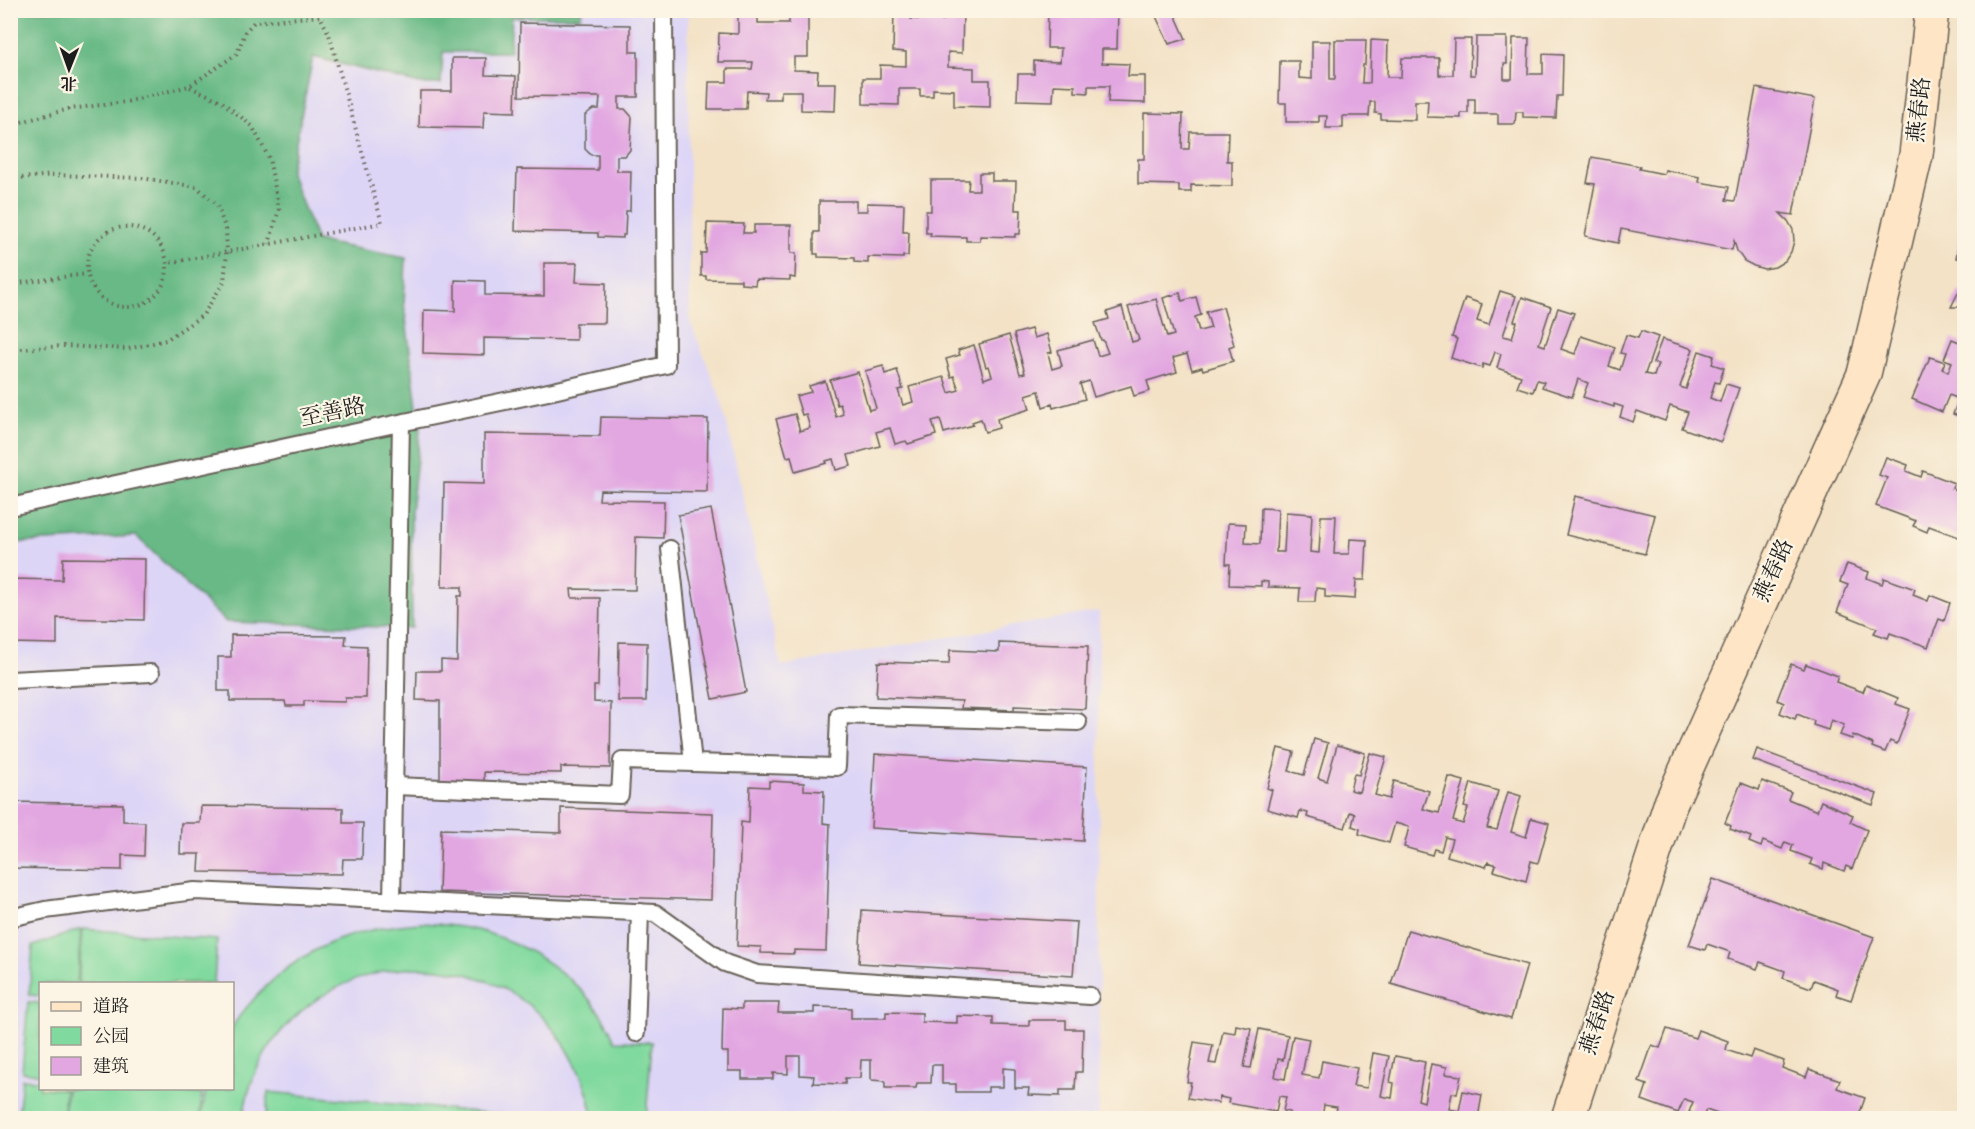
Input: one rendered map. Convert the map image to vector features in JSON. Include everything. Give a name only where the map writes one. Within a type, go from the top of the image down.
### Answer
[{"type":"street","name":"燕春路","points":[[1568,1119],[1670,805],[1864,374],[1916,155],[1932,10]]},
{"type":"lane","name":"至善路","points":[[10,507],[666,365],[664,10]]},
{"type":"lane","points":[[392,900],[401,423]]},
{"type":"lane","points":[[670,549],[693,763]]},
{"type":"lane","points":[[10,680],[151,673]]},
{"type":"lane","points":[[394,786],[620,795],[622,760],[837,767],[839,715],[1078,722]]},
{"type":"lane","points":[[10,918],[45,909],[195,891],[655,913],[725,963],[757,974],[1090,996]]},
{"type":"lane","points":[[636,1033],[640,912]]},
{"type":"path","points":[[10,125],[69,109],[126,102],[189,86],[237,54],[245,32],[254,22],[320,16],[329,34],[382,223],[168,263]]},
{"type":"path","points":[[189,86],[221,101],[252,126],[269,158],[279,209],[269,244]]},
{"type":"path","points":[[10,179],[53,175],[142,178],[197,187],[217,205],[226,230],[227,252],[224,282],[203,315],[166,339],[128,349],[63,346],[10,352]]},
{"type":"path","points":[[130,226],[144,229],[156,237],[164,249],[168,263],[167,276],[162,288],[154,298],[130,307],[117,306],[103,300],[93,288],[87,274],[87,258],[93,244],[103,233],[116,227],[130,226]]},
{"type":"path","points":[[10,284],[87,274]]},
{"type":"shaded area","points":[[10,11],[688,11],[690,321],[722,402],[781,666],[1099,611],[1099,1118],[11,1118]]},
{"type":"green space","points":[[11,11],[582,11],[580,17],[512,17],[510,52],[443,52],[441,84],[420,84],[313,57],[290,172],[317,241],[406,258],[404,303],[420,431],[411,512],[412,628],[226,622],[136,536],[11,543]]},
{"type":"green space","points":[[420,923],[484,932],[524,948],[562,973],[593,1004],[615,1041],[652,1042],[646,1118],[593,1118],[583,1081],[566,1047],[528,1005],[482,979],[431,968],[380,973],[332,991],[291,1021],[260,1064],[243,1118],[201,1118],[206,1090],[234,1090],[234,1025],[241,1013],[272,981],[290,966],[329,944],[372,930]]},
{"type":"green space","points":[[81,929],[77,982],[39,982],[39,996],[29,995],[33,946]]},
{"type":"green space","points":[[83,929],[217,940],[214,982],[78,982]]},
{"type":"green space","points":[[28,1002],[39,1003],[39,1074],[22,1072]]},
{"type":"green space","points":[[22,1079],[39,1080],[39,1090],[65,1090],[63,1118],[18,1118]]},
{"type":"green space","points":[[67,1090],[151,1090],[202,1094],[200,1118],[64,1118]]},
{"type":"green space","points":[[268,1092],[540,1118],[266,1118]]},
{"type":"building","points":[[894,10],[912,10],[911,19],[944,20],[944,10],[963,11],[962,53],[948,52],[948,67],[974,68],[974,80],[990,80],[990,107],[954,106],[954,90],[933,89],[933,96],[920,96],[920,89],[899,89],[899,105],[863,104],[863,78],[880,78],[880,65],[906,66],[906,52],[893,51]]},
{"type":"building","points":[[1048,10],[1066,10],[1066,15],[1098,16],[1098,10],[1118,10],[1117,49],[1102,49],[1102,63],[1129,64],[1128,76],[1145,76],[1145,103],[1108,102],[1109,86],[1088,86],[1088,93],[1075,92],[1075,86],[1054,85],[1053,101],[1017,100],[1018,74],[1034,74],[1034,61],[1060,62],[1061,48],[1047,48]]},
{"type":"building","points":[[1153,10],[1173,10],[1186,39],[1169,44]]},
{"type":"building","points":[[738,11],[758,12],[758,23],[789,23],[789,12],[808,13],[808,57],[794,57],[794,70],[818,71],[817,83],[836,83],[835,111],[801,110],[801,91],[781,91],[781,99],[765,99],[766,92],[747,91],[746,109],[708,109],[709,82],[727,82],[727,69],[752,69],[753,62],[718,62],[719,33],[738,34]]},
{"type":"building","points":[[520,23],[630,25],[630,52],[638,52],[638,97],[619,97],[619,109],[625,109],[632,117],[630,150],[625,156],[617,156],[617,171],[631,171],[630,211],[626,211],[623,238],[598,237],[598,233],[515,231],[517,169],[598,170],[598,155],[591,155],[585,149],[585,115],[593,109],[599,109],[600,97],[519,96]]},
{"type":"building","points":[[1476,37],[1507,37],[1507,64],[1504,64],[1504,79],[1512,79],[1513,38],[1529,38],[1528,74],[1543,74],[1543,54],[1563,55],[1562,96],[1557,96],[1556,118],[1523,117],[1523,112],[1516,112],[1515,124],[1498,124],[1498,114],[1475,114],[1475,99],[1468,99],[1468,113],[1461,113],[1461,118],[1427,117],[1428,101],[1415,101],[1415,120],[1381,119],[1381,114],[1375,113],[1375,102],[1370,102],[1369,116],[1343,116],[1343,128],[1326,128],[1327,116],[1319,116],[1319,122],[1286,122],[1286,103],[1279,103],[1280,61],[1299,61],[1299,78],[1312,79],[1312,41],[1330,41],[1330,79],[1335,79],[1335,40],[1366,40],[1362,83],[1370,83],[1371,40],[1388,41],[1387,77],[1401,77],[1402,58],[1439,58],[1439,75],[1453,75],[1454,39],[1471,39],[1470,75],[1475,75]]},
{"type":"building","points":[[452,58],[486,58],[485,75],[516,76],[515,112],[484,111],[483,128],[419,127],[420,91],[452,91]]},
{"type":"building","points":[[1756,88],[1815,99],[1793,215],[1780,213],[1793,230],[1794,241],[1785,261],[1775,267],[1764,269],[1754,266],[1744,261],[1734,241],[1732,250],[1621,229],[1618,243],[1585,236],[1595,184],[1587,183],[1592,157],[1640,166],[1639,169],[1664,174],[1665,170],[1700,177],[1699,182],[1729,187],[1726,200],[1735,201]]},
{"type":"building","points":[[1144,113],[1183,114],[1182,149],[1189,149],[1190,132],[1228,132],[1227,161],[1232,161],[1232,186],[1191,185],[1191,192],[1179,192],[1179,185],[1138,184],[1138,159],[1144,159]]},
{"type":"building","points":[[979,173],[992,173],[992,181],[1016,181],[1015,210],[1021,210],[1020,234],[1015,234],[1015,237],[980,236],[980,241],[966,241],[966,237],[930,236],[931,233],[926,233],[926,211],[931,211],[931,180],[969,180],[968,190],[979,190]]},
{"type":"building","points":[[819,201],[856,201],[856,211],[867,211],[867,203],[904,204],[903,232],[909,232],[908,256],[903,256],[903,258],[868,257],[868,263],[854,262],[854,258],[818,257],[818,254],[814,254],[814,232],[819,232]]},
{"type":"building","points":[[1964,220],[1964,259],[1956,258]]},
{"type":"building","points":[[707,223],[744,224],[743,233],[754,233],[754,225],[791,225],[791,253],[796,253],[795,278],[790,277],[790,280],[756,279],[755,285],[741,284],[741,280],[706,279],[706,276],[701,276],[701,253],[706,253]]},
{"type":"building","points":[[544,263],[577,263],[576,282],[606,283],[605,323],[576,323],[576,340],[484,338],[484,355],[423,353],[424,310],[455,311],[455,280],[485,281],[485,295],[544,296]]},
{"type":"building","points":[[1500,291],[1516,296],[1503,336],[1512,338],[1517,322],[1514,321],[1522,297],[1551,307],[1539,344],[1545,346],[1558,308],[1574,313],[1561,349],[1575,354],[1581,336],[1615,347],[1609,366],[1620,370],[1625,354],[1620,353],[1626,335],[1638,338],[1641,331],[1658,337],[1645,374],[1654,376],[1658,364],[1653,363],[1662,339],[1693,349],[1680,387],[1686,389],[1699,351],[1714,356],[1712,364],[1724,368],[1719,383],[1715,382],[1710,398],[1720,402],[1726,384],[1739,388],[1721,442],[1682,428],[1688,412],[1670,406],[1665,421],[1637,411],[1633,422],[1620,417],[1623,407],[1614,404],[1614,407],[1583,397],[1588,383],[1578,379],[1572,397],[1542,387],[1544,382],[1537,380],[1533,392],[1517,387],[1521,376],[1497,368],[1501,354],[1495,352],[1490,366],[1483,364],[1482,368],[1451,358],[1457,339],[1452,337],[1465,298],[1482,304],[1477,321],[1489,325]]},
{"type":"building","points":[[1959,291],[1964,292],[1964,307],[1951,307]]},
{"type":"building","points":[[1180,293],[1182,301],[1196,297],[1201,315],[1195,317],[1199,331],[1211,328],[1206,312],[1223,307],[1234,345],[1229,347],[1233,361],[1203,370],[1202,367],[1192,370],[1187,354],[1173,358],[1177,372],[1147,381],[1150,391],[1134,396],[1131,386],[1094,397],[1089,381],[1080,384],[1085,399],[1053,408],[1052,404],[1043,407],[1039,391],[1026,395],[1030,409],[997,419],[999,428],[985,432],[981,419],[972,422],[973,425],[944,433],[940,419],[932,421],[936,435],[908,444],[906,441],[895,444],[890,428],[876,432],[880,446],[848,455],[851,466],[836,470],[833,459],[826,461],[827,463],[795,472],[791,456],[787,457],[776,419],[795,414],[800,431],[810,428],[806,414],[802,415],[796,396],[811,392],[809,386],[825,381],[836,417],[843,414],[840,404],[837,405],[830,380],[858,372],[869,410],[876,408],[865,371],[883,366],[885,374],[897,370],[903,389],[898,390],[903,405],[913,402],[909,387],[944,377],[949,393],[959,390],[954,376],[951,377],[946,359],[960,355],[958,350],[974,345],[984,379],[992,376],[989,366],[986,367],[979,344],[1009,335],[1020,374],[1025,373],[1014,334],[1031,329],[1034,338],[1047,334],[1052,352],[1048,353],[1052,369],[1062,366],[1058,350],[1093,340],[1098,356],[1108,353],[1095,323],[1109,319],[1107,312],[1122,307],[1132,342],[1139,340],[1128,307],[1156,299],[1167,337],[1174,335],[1163,298]]},
{"type":"building","points":[[1952,339],[1964,344],[1964,418],[1953,414],[1959,399],[1949,395],[1942,412],[1912,399],[1930,357],[1945,362],[1942,369],[1948,372],[1952,362],[1944,359]]},
{"type":"building","points":[[601,417],[708,419],[707,492],[600,490],[599,500],[664,501],[663,538],[636,537],[635,590],[571,589],[572,598],[600,598],[598,686],[594,686],[594,702],[611,703],[610,768],[561,767],[561,773],[484,772],[484,781],[440,780],[440,701],[416,700],[417,671],[441,671],[441,660],[457,661],[458,596],[462,596],[462,587],[442,587],[444,483],[484,484],[484,434],[600,436]]},
{"type":"building","points":[[1886,457],[1908,465],[1906,471],[1921,477],[1923,471],[1954,483],[1952,488],[1964,493],[1964,539],[1929,526],[1927,532],[1913,526],[1916,521],[1876,506],[1887,478],[1879,475]]},
{"type":"building","points":[[1575,496],[1655,515],[1645,554],[1566,535]]},
{"type":"building","points":[[1261,508],[1278,509],[1276,552],[1284,552],[1286,512],[1312,514],[1310,552],[1319,553],[1321,516],[1336,516],[1334,554],[1349,554],[1350,539],[1367,540],[1365,580],[1356,580],[1355,599],[1325,597],[1325,589],[1316,588],[1315,602],[1299,602],[1300,588],[1268,587],[1268,582],[1261,581],[1261,586],[1229,585],[1230,564],[1226,564],[1228,523],[1246,524],[1245,543],[1260,544]]},
{"type":"building","points":[[711,509],[746,692],[713,699],[678,515]]},
{"type":"building","points":[[63,558],[145,559],[144,620],[57,618],[57,644],[10,643],[10,579],[62,580]]},
{"type":"building","points":[[1847,564],[1869,572],[1867,578],[1882,584],[1884,578],[1915,589],[1913,595],[1928,601],[1930,595],[1950,603],[1944,621],[1939,619],[1928,647],[1890,633],[1888,638],[1874,633],[1877,628],[1837,612],[1848,585],[1840,582]]},
{"type":"building","points":[[231,635],[346,636],[345,645],[367,646],[366,698],[345,698],[345,702],[304,701],[304,706],[286,706],[285,701],[230,701],[230,691],[218,691],[218,657],[231,657]]},
{"type":"building","points":[[619,642],[647,643],[646,701],[618,701]]},
{"type":"building","points":[[999,643],[1088,646],[1085,709],[1014,706],[1014,710],[961,708],[962,701],[876,697],[878,662],[949,664],[950,650],[999,652]]},
{"type":"building","points":[[1791,664],[1804,669],[1806,664],[1838,676],[1836,682],[1863,692],[1866,685],[1898,698],[1896,704],[1910,709],[1897,744],[1890,741],[1885,752],[1853,735],[1852,739],[1840,735],[1844,725],[1831,720],[1828,730],[1813,725],[1814,721],[1797,714],[1795,719],[1780,713],[1784,703],[1777,700]]},
{"type":"building","points":[[1314,739],[1328,743],[1318,778],[1327,781],[1337,745],[1365,753],[1359,775],[1354,774],[1350,790],[1359,792],[1370,753],[1386,757],[1375,795],[1389,799],[1394,781],[1429,791],[1423,809],[1439,813],[1449,777],[1464,781],[1453,821],[1463,824],[1468,808],[1464,807],[1471,783],[1498,791],[1487,828],[1497,830],[1508,792],[1521,796],[1511,832],[1526,837],[1531,818],[1549,823],[1538,863],[1531,861],[1526,881],[1494,871],[1496,865],[1488,862],[1486,867],[1447,856],[1452,839],[1445,837],[1441,851],[1434,849],[1432,855],[1404,847],[1409,827],[1395,823],[1389,843],[1359,834],[1360,829],[1352,826],[1355,814],[1350,812],[1345,828],[1307,817],[1308,813],[1300,811],[1298,818],[1267,809],[1272,790],[1267,788],[1278,748],[1294,752],[1289,771],[1304,775]]},
{"type":"building","points":[[1757,749],[1877,794],[1873,805],[1753,760]]},
{"type":"building","points":[[875,754],[1087,767],[1083,841],[871,828]]},
{"type":"building","points":[[769,781],[804,783],[804,790],[824,791],[823,823],[830,824],[826,951],[794,950],[794,954],[761,953],[761,947],[737,946],[741,822],[749,823],[750,786],[769,787]]},
{"type":"building","points":[[1762,781],[1791,792],[1788,799],[1817,811],[1821,801],[1853,815],[1850,822],[1867,830],[1852,869],[1846,866],[1844,871],[1824,863],[1823,869],[1810,864],[1812,859],[1791,851],[1793,845],[1785,842],[1782,849],[1763,841],[1761,847],[1749,842],[1751,837],[1730,829],[1731,826],[1725,823],[1741,783],[1759,790]]},
{"type":"building","points":[[10,802],[123,804],[123,821],[145,822],[144,856],[122,855],[122,870],[10,868]]},
{"type":"building","points":[[201,806],[343,808],[343,823],[363,823],[362,859],[343,859],[342,874],[199,872],[200,854],[180,854],[181,823],[200,823]]},
{"type":"building","points":[[561,808],[713,813],[711,900],[439,892],[441,829],[561,833]]},
{"type":"building","points":[[1713,879],[1874,937],[1851,1000],[1836,995],[1838,989],[1814,980],[1811,988],[1783,978],[1785,971],[1760,962],[1757,969],[1728,959],[1730,952],[1707,944],[1705,950],[1689,945]]},
{"type":"building","points":[[862,910],[1077,922],[1073,976],[859,963]]},
{"type":"building","points":[[1408,930],[1527,965],[1511,1019],[1391,984]]},
{"type":"building","points":[[742,1003],[779,1003],[778,1013],[814,1013],[814,1007],[851,1008],[851,1018],[886,1018],[886,1012],[922,1013],[922,1022],[957,1023],[957,1016],[993,1017],[993,1025],[1029,1026],[1029,1020],[1066,1020],[1066,1029],[1083,1029],[1082,1072],[1076,1072],[1075,1090],[1060,1090],[1060,1096],[1028,1095],[1029,1088],[1015,1088],[1015,1069],[1003,1068],[1003,1087],[988,1087],[988,1092],[956,1092],[956,1084],[942,1084],[942,1065],[932,1065],[931,1083],[917,1083],[916,1088],[885,1088],[885,1081],[871,1080],[871,1060],[861,1060],[860,1078],[845,1078],[845,1084],[813,1083],[814,1076],[800,1075],[800,1056],[788,1056],[788,1074],[773,1073],[773,1079],[742,1079],[742,1071],[728,1071],[728,1052],[722,1052],[723,1008],[742,1009]]},
{"type":"building","points":[[1236,1025],[1251,1028],[1244,1067],[1251,1068],[1259,1029],[1288,1035],[1283,1060],[1278,1059],[1275,1077],[1285,1079],[1293,1036],[1309,1039],[1302,1075],[1319,1078],[1322,1061],[1357,1068],[1353,1086],[1367,1088],[1373,1053],[1389,1056],[1381,1096],[1392,1098],[1394,1083],[1390,1082],[1395,1056],[1425,1062],[1418,1100],[1424,1102],[1431,1064],[1447,1067],[1445,1074],[1461,1076],[1457,1094],[1452,1093],[1449,1109],[1459,1111],[1463,1091],[1482,1095],[1478,1118],[1382,1118],[1382,1115],[1376,1114],[1375,1118],[1335,1118],[1337,1107],[1324,1105],[1322,1118],[1288,1118],[1290,1112],[1283,1111],[1286,1097],[1279,1096],[1276,1112],[1228,1103],[1229,1099],[1220,1097],[1218,1103],[1188,1098],[1191,1082],[1187,1082],[1194,1042],[1213,1045],[1209,1063],[1216,1064],[1223,1031],[1235,1033]]},
{"type":"building","points":[[1667,1029],[1695,1038],[1698,1030],[1728,1041],[1726,1050],[1750,1058],[1753,1050],[1784,1061],[1782,1068],[1806,1077],[1809,1069],[1840,1080],[1837,1088],[1865,1098],[1858,1118],[1726,1118],[1706,1110],[1703,1117],[1689,1112],[1693,1102],[1684,1099],[1678,1113],[1642,1100],[1647,1085],[1639,1082],[1652,1045],[1660,1048]]}]
